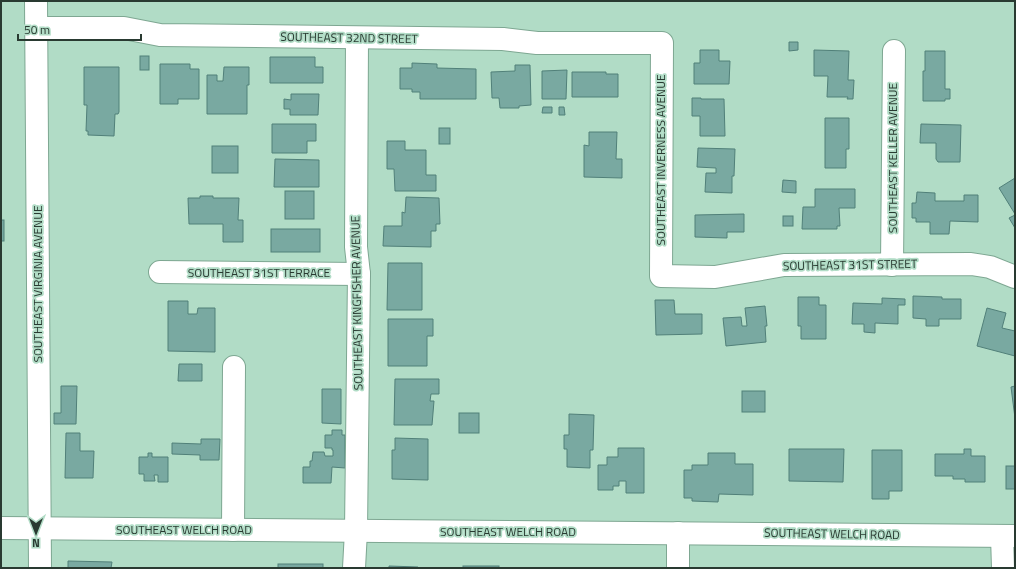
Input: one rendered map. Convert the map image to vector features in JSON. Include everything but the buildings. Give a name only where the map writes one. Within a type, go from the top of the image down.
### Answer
[{"type":"street","name":"SOUTHEAST VIRGINIA AVENUE","points":[[36,1],[40,568]]},
{"type":"street","name":"SOUTHEAST 32ND STREET","points":[[36,28],[124,28],[160,35],[503,39],[537,43],[662,44]]},
{"type":"street","name":"SOUTHEAST KINGFISHER AVENUE","points":[[354,568],[356,531],[359,274],[356,247],[357,38]]},
{"type":"street","name":"SOUTHEAST INVERNESS AVENUE","points":[[661,276],[662,44]]},
{"type":"street","name":"SOUTHEAST KELLER AVENUE","points":[[892,264],[894,51]]},
{"type":"street","name":"SOUTHEAST 31ST STREET","points":[[661,276],[715,277],[784,264],[971,264],[990,267],[1015,277]]},
{"type":"street","name":"SOUTHEAST 31ST TERRACE","points":[[160,272],[359,274]]},
{"type":"street","points":[[233,530],[234,366]]},
{"type":"street","name":"SOUTHEAST WELCH ROAD","points":[[1,528],[1009,536]]},
{"type":"street","points":[[678,533],[678,568]]},
{"type":"street","points":[[1003,568],[1009,536]]}]
